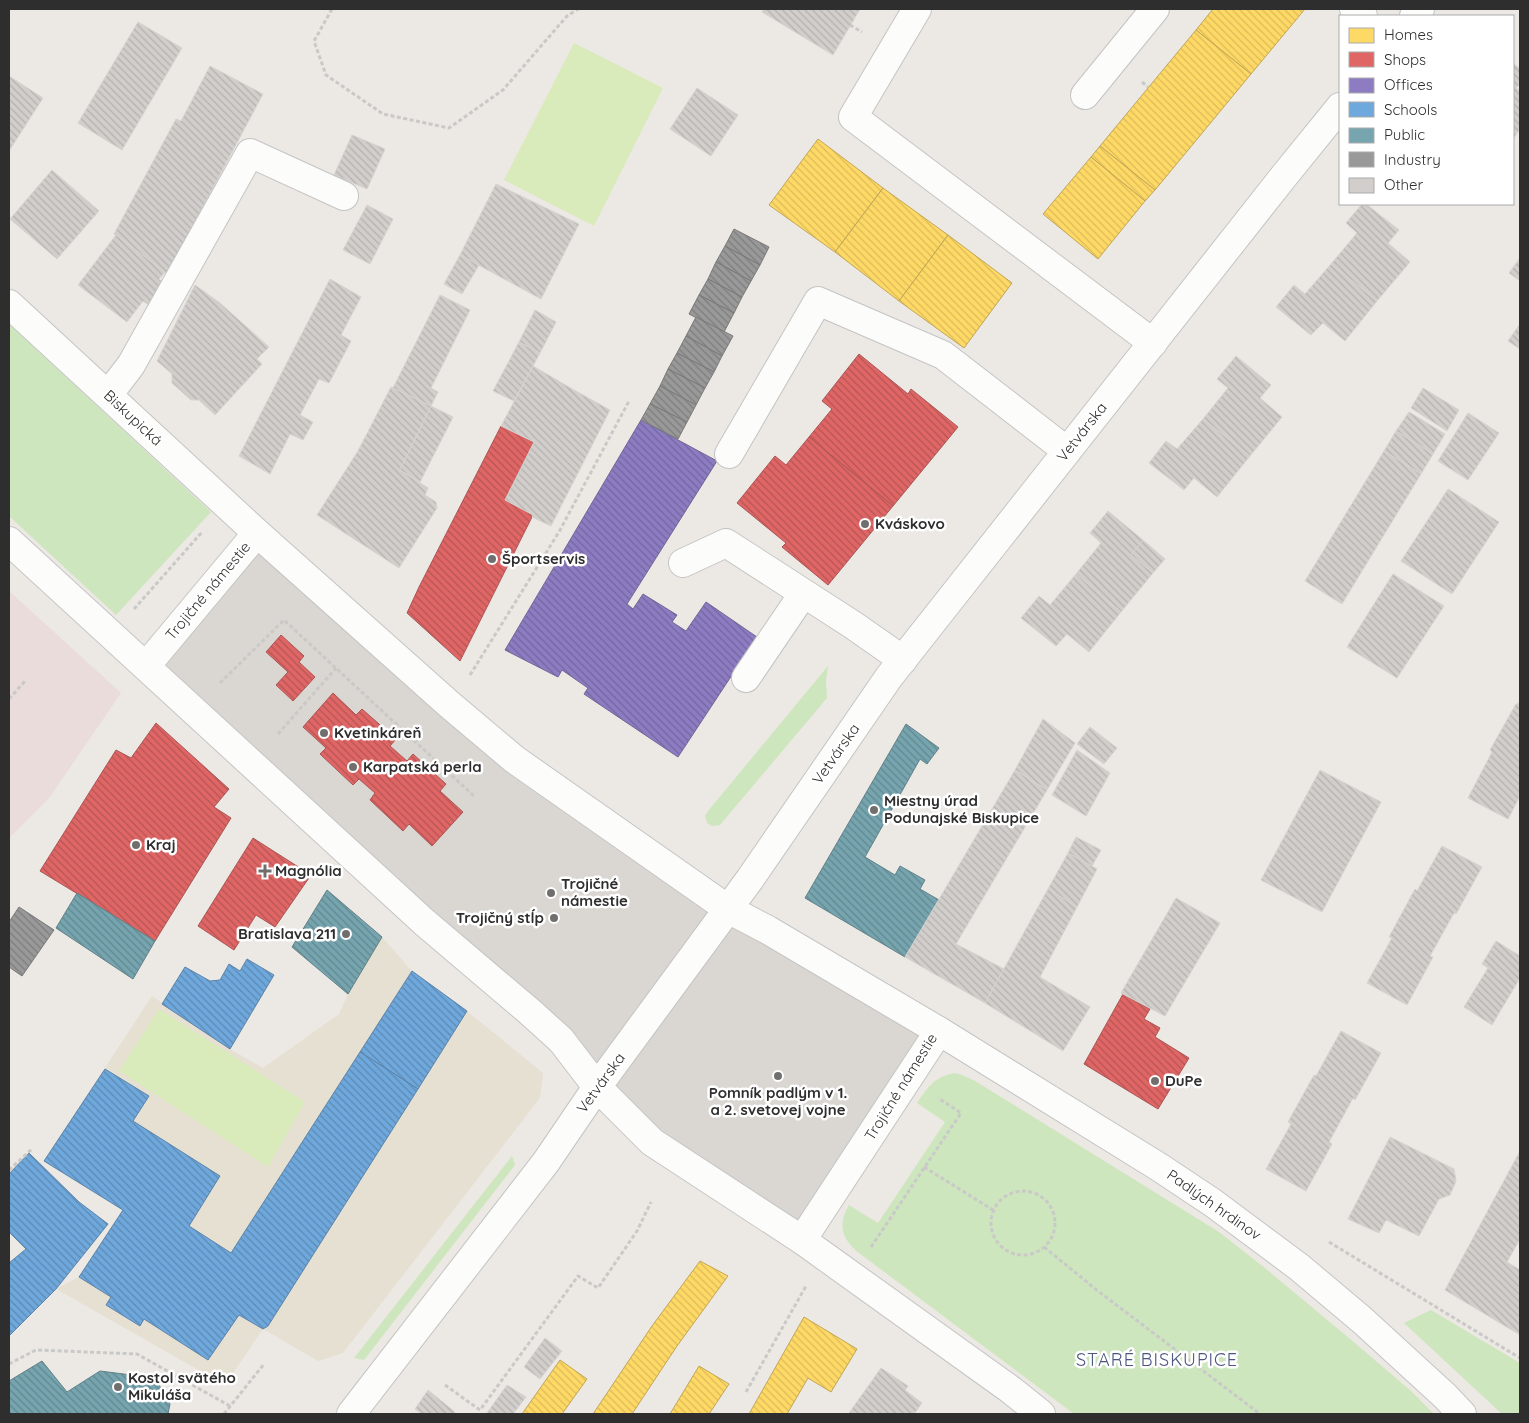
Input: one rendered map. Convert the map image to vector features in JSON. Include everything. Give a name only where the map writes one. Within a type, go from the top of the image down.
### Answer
[{"type":"street","points":[[917,9],[853,116],[1153,343]]},
{"type":"street","points":[[1085,95],[1155,9]]},
{"type":"street","name":"Vetvárska","points":[[351,1414],[546,1162],[597,1087],[728,909],[890,677],[1278,183],[1339,108]]},
{"type":"street","points":[[108,395],[131,365],[250,153],[344,196]]},
{"type":"street","points":[[729,454],[818,301],[944,355],[1067,452]]},
{"type":"street","name":"Biskupická","points":[[9,304],[257,533]]},
{"type":"street","name":"Trojičné námestie","points":[[146,666],[257,533],[450,705],[514,759],[728,909],[768,930],[939,1031],[802,1240]]},
{"type":"street","points":[[9,540],[146,666],[417,931],[530,1012],[554,1034],[597,1087],[652,1142],[802,1240],[1011,1390],[1041,1414]]},
{"type":"street","points":[[683,563],[726,542],[903,660]]},
{"type":"street","points":[[746,678],[803,594]]},
{"type":"street","name":"Padlých hrdinov","points":[[939,1031],[1159,1167],[1221,1208],[1299,1267],[1362,1320],[1462,1414]]},
{"type":"path","points":[[332,9],[314,41],[326,75],[383,114],[449,128],[503,90],[567,16],[578,9]]},
{"type":"path","points":[[450,705],[559,532],[629,402]]},
{"type":"path","points":[[112,635],[226,504]]},
{"type":"path","points":[[220,683],[284,620],[475,797]]},
{"type":"path","points":[[278,734],[336,668]]},
{"type":"path","points":[[9,699],[26,680]]},
{"type":"path","points":[[868,1252],[961,1113],[908,1078]]},
{"type":"path","points":[[9,1170],[32,1149]]},
{"type":"path","points":[[924,1167],[993,1210]]},
{"type":"path","points":[[1029,1191],[1042,1196],[1052,1208],[1056,1222],[1053,1235],[1044,1247],[1032,1254],[1017,1255],[1004,1249],[995,1238],[991,1224],[993,1210],[1002,1198],[1014,1192],[1029,1191]]},
{"type":"path","points":[[445,1386],[480,1410],[578,1276],[598,1288],[637,1231],[651,1202]]},
{"type":"path","points":[[1323,1238],[1520,1358]]},
{"type":"path","points":[[1044,1247],[1098,1291],[1260,1414]]},
{"type":"path","points":[[746,1392],[811,1278]]},
{"type":"path","points":[[9,1364],[36,1350],[137,1354],[230,1406]]},
{"type":"path","points":[[224,1414],[264,1364]]},
{"type":"shaded area","name":"Trojičné námestie","points":[[257,533],[514,759],[939,1031],[802,1240],[652,1142],[146,666]]},
{"type":"shaded area","points":[[9,591],[121,693],[49,798],[9,838]]},
{"type":"shaded area","points":[[382,937],[412,971],[467,1011],[543,1073],[540,1098],[343,1353],[318,1361],[263,1329],[225,1385],[56,1289],[79,1277],[123,1210],[44,1161],[152,996],[230,1049],[263,1068],[339,1014],[348,994]]},
{"type":"green space","points":[[574,43],[663,88],[594,226],[504,180]]},
{"type":"green space","points":[[9,324],[211,512],[116,615],[9,516]]},
{"type":"green space","points":[[828,666],[826,681],[827,698],[720,825],[712,826],[707,823],[705,816],[708,811]]},
{"type":"green space","points":[[159,1009],[305,1102],[268,1167],[119,1071]]},
{"type":"green space","points":[[954,1073],[975,1081],[1219,1232],[1349,1338],[1411,1391],[1434,1414],[1074,1414],[859,1253],[845,1237],[842,1225],[849,1205],[878,1223],[945,1122],[917,1103],[924,1092],[936,1080]]},
{"type":"green space","points":[[512,1156],[515,1165],[364,1360],[354,1358]]},
{"type":"green space","points":[[1431,1310],[1520,1363],[1520,1414],[1502,1414],[1404,1323]]},
{"type":"building: Homes","points":[[1213,9],[1305,9],[1251,74],[1196,30]]},
{"type":"building: Homes","points":[[1196,30],[1251,74],[1155,190],[1100,146]]},
{"type":"building: Homes","points":[[818,139],[883,188],[835,252],[769,205]]},
{"type":"building: Homes","points":[[1100,146],[1155,190],[1145,201],[1091,157]]},
{"type":"building: Homes","points":[[1091,157],[1145,201],[1098,259],[1043,214]]},
{"type":"building: Homes","points":[[883,188],[948,235],[899,301],[835,252]]},
{"type":"building: Homes","points":[[948,235],[1012,283],[964,348],[899,301]]},
{"type":"building: Homes","points":[[700,1261],[728,1276],[677,1346],[632,1414],[593,1414],[652,1326]]},
{"type":"building: Homes","points":[[804,1317],[857,1349],[831,1392],[808,1378],[787,1414],[749,1414]]},
{"type":"building: Homes","points":[[560,1360],[587,1379],[562,1414],[522,1414]]},
{"type":"building: Homes","points":[[699,1366],[729,1384],[709,1414],[670,1414]]},
{"type":"building: Shops","points":[[859,354],[908,394],[911,389],[958,427],[893,506],[809,437],[832,409],[822,401]]},
{"type":"building: Shops","points":[[501,426],[534,442],[505,500],[533,515],[460,661],[407,613]]},
{"type":"building: Shops","points":[[809,437],[893,506],[828,585],[782,547],[786,543],[737,503],[775,456],[786,465]]},
{"type":"building: Shops","points":[[281,635],[304,656],[299,662],[315,677],[293,701],[276,685],[288,672],[266,652]]},
{"type":"building: Shops","points":[[333,693],[356,715],[362,709],[396,739],[390,746],[407,761],[413,754],[446,784],[440,791],[463,812],[432,846],[409,824],[403,831],[370,800],[375,793],[359,779],[353,785],[320,754],[326,748],[303,727]]},
{"type":"building: Shops","name":"Kraj","points":[[156,723],[229,789],[214,807],[231,818],[155,941],[40,871],[116,750],[131,758]]},
{"type":"building: Shops","points":[[253,838],[311,875],[275,927],[256,915],[234,950],[198,926]]},
{"type":"building: Shops","points":[[1123,994],[1150,1009],[1144,1019],[1160,1028],[1155,1037],[1189,1058],[1158,1109],[1084,1064]]},
{"type":"building: Offices","points":[[641,420],[717,461],[627,604],[633,609],[643,594],[677,615],[672,622],[686,631],[706,602],[757,637],[678,757],[584,694],[588,688],[562,670],[558,677],[505,650]]},
{"type":"building: Schools","points":[[247,959],[274,975],[230,1049],[162,1004],[185,967],[210,981],[220,980],[229,964],[240,971]]},
{"type":"building: Schools","points":[[412,971],[467,1011],[418,1089],[360,1052]]},
{"type":"building: Schools","points":[[360,1052],[418,1089],[268,1326],[263,1329],[239,1315],[208,1360],[144,1319],[140,1326],[106,1305],[111,1297],[79,1277],[123,1210],[44,1161],[105,1069],[149,1096],[133,1121],[220,1176],[189,1226],[231,1253]]},
{"type":"building: Schools","points":[[29,1153],[79,1202],[108,1224],[56,1289],[9,1336],[9,1263],[26,1249],[9,1232],[9,1174]]},
{"type":"building: Public","name":"Miestny úrad Podunajské Biskupice","points":[[906,724],[939,748],[927,764],[920,759],[865,857],[895,875],[900,866],[925,880],[920,889],[939,900],[905,957],[805,898]]},
{"type":"building: Public","points":[[327,890],[382,937],[348,994],[292,947]]},
{"type":"building: Public","points":[[77,893],[155,941],[133,979],[56,928]]},
{"type":"building: Public","name":"Kostol svätého Mikuláša","points":[[42,1361],[67,1392],[100,1371],[155,1378],[170,1404],[168,1414],[9,1414],[9,1381]]},
{"type":"building: Industry","points":[[734,229],[769,247],[760,265],[725,246]]},
{"type":"building: Industry","points":[[725,246],[760,265],[751,281],[716,262]]},
{"type":"building: Industry","points":[[716,262],[751,281],[742,297],[708,279]]},
{"type":"building: Industry","points":[[708,279],[742,297],[734,313],[699,295]]},
{"type":"building: Industry","points":[[699,295],[734,313],[724,332],[689,314]]},
{"type":"building: Industry","points":[[696,317],[733,336],[722,356],[686,336]]},
{"type":"building: Industry","points":[[686,336],[722,356],[714,372],[677,353]]},
{"type":"building: Industry","points":[[677,353],[714,372],[705,388],[668,369]]},
{"type":"building: Industry","points":[[668,369],[705,388],[696,405],[660,386]]},
{"type":"building: Industry","points":[[660,386],[696,405],[687,422],[650,404]]},
{"type":"building: Industry","points":[[650,404],[687,422],[678,439],[641,420]]},
{"type":"building: Industry","points":[[19,907],[54,930],[22,976],[9,967],[9,922]]},
{"type":"building: Other","points":[[764,9],[860,9],[833,55],[762,12]]},
{"type":"building: Other","points":[[138,22],[182,48],[122,150],[78,123]]},
{"type":"building: Other","points":[[1514,64],[1520,69],[1520,84],[1516,88],[1520,91],[1520,129],[1514,138]]},
{"type":"building: Other","points":[[210,66],[263,94],[167,274],[114,234],[176,119],[181,121]]},
{"type":"building: Other","points":[[9,76],[43,98],[9,151]]},
{"type":"building: Other","points":[[697,88],[738,115],[711,156],[670,129]]},
{"type":"building: Other","points":[[352,135],[385,149],[367,189],[334,175]]},
{"type":"building: Other","points":[[52,170],[99,211],[57,259],[10,219]]},
{"type":"building: Other","points":[[496,184],[579,224],[541,299],[460,255]]},
{"type":"building: Other","points":[[367,205],[393,219],[370,264],[343,250]]},
{"type":"building: Other","points":[[1361,205],[1367,205],[1399,230],[1388,243],[1410,262],[1377,301],[1331,264],[1357,233],[1346,223]]},
{"type":"building: Other","points":[[116,235],[165,272],[159,279],[172,290],[156,310],[143,301],[127,322],[78,285]]},
{"type":"building: Other","points":[[460,255],[479,265],[462,294],[444,284]]},
{"type":"building: Other","points":[[1520,258],[1520,281],[1509,273]]},
{"type":"building: Other","points":[[1331,264],[1377,301],[1345,341],[1323,323],[1311,335],[1276,307],[1294,285],[1305,294]]},
{"type":"building: Other","points":[[330,279],[361,297],[341,335],[351,341],[329,383],[319,379],[300,415],[313,422],[303,440],[290,434],[270,474],[239,456]]},
{"type":"building: Other","points":[[195,285],[220,303],[269,347],[257,359],[262,364],[215,415],[199,400],[191,400],[172,383],[172,374],[157,361]]},
{"type":"building: Other","points":[[440,295],[470,310],[431,388],[438,392],[431,406],[393,388]]},
{"type":"building: Other","points":[[535,310],[556,322],[540,353],[519,342]]},
{"type":"building: Other","points":[[1520,324],[1520,349],[1508,341]]},
{"type":"building: Other","points":[[519,342],[540,353],[514,401],[493,391]]},
{"type":"building: Other","points":[[1236,356],[1271,385],[1260,398],[1282,417],[1250,456],[1203,419],[1228,388],[1217,379]]},
{"type":"building: Other","points":[[533,366],[610,410],[551,526],[532,517],[533,515],[505,500],[534,442],[501,426]]},
{"type":"building: Other","points":[[391,387],[431,406],[400,470],[428,488],[425,495],[436,502],[437,508],[399,568],[317,515],[358,451]]},
{"type":"building: Other","points":[[1423,388],[1459,410],[1447,431],[1411,408]]},
{"type":"building: Other","points":[[431,406],[453,417],[420,482],[400,470]]},
{"type":"building: Other","points":[[1409,412],[1445,434],[1433,454],[1396,431]]},
{"type":"building: Other","points":[[1468,413],[1499,433],[1468,480],[1438,461]]},
{"type":"building: Other","points":[[1203,419],[1250,456],[1217,497],[1194,478],[1184,490],[1149,463],[1166,441],[1177,449]]},
{"type":"building: Other","points":[[1396,431],[1433,454],[1421,474],[1384,451]]},
{"type":"building: Other","points":[[1384,451],[1421,474],[1342,604],[1305,581]]},
{"type":"building: Other","points":[[1448,489],[1499,522],[1452,594],[1401,561]]},
{"type":"building: Other","points":[[1108,511],[1143,540],[1131,555],[1153,573],[1121,612],[1076,574],[1101,543],[1090,533]]},
{"type":"building: Other","points":[[1143,540],[1165,559],[1153,573],[1131,555]]},
{"type":"building: Other","points":[[1076,574],[1121,612],[1089,652],[1067,634],[1056,646],[1021,618],[1039,596],[1050,605]]},
{"type":"building: Other","points":[[1393,574],[1444,606],[1397,678],[1347,647]]},
{"type":"building: Other","points":[[1520,701],[1520,796],[1508,819],[1468,798],[1492,752],[1490,750],[1516,704]]},
{"type":"building: Other","points":[[1043,719],[1075,743],[1047,790],[1015,770]]},
{"type":"building: Other","points":[[1090,727],[1117,748],[1104,764],[1077,744]]},
{"type":"building: Other","points":[[1077,750],[1110,773],[1086,816],[1052,795]]},
{"type":"building: Other","points":[[1015,770],[1047,790],[956,944],[1004,969],[985,1003],[905,957]]},
{"type":"building: Other","points":[[1320,770],[1381,802],[1322,912],[1261,880]]},
{"type":"building: Other","points":[[1076,837],[1101,850],[1092,866],[1068,853]]},
{"type":"building: Other","points":[[1442,846],[1482,867],[1430,956],[1433,957],[1407,1005],[1367,983],[1392,938],[1389,937],[1415,889],[1417,891]]},
{"type":"building: Other","points":[[1068,853],[1097,869],[1077,907],[1048,889]]},
{"type":"building: Other","points":[[1048,889],[1077,907],[1040,977],[1090,1007],[1063,1051],[985,1003]]},
{"type":"building: Other","points":[[1176,898],[1220,923],[1165,1016],[1121,993]]},
{"type":"building: Other","points":[[1496,941],[1520,956],[1520,978],[1492,1025],[1464,1007],[1488,968],[1482,964]]},
{"type":"building: Other","points":[[1341,1031],[1381,1053],[1329,1142],[1332,1144],[1306,1191],[1266,1169],[1291,1124],[1288,1122]]},
{"type":"building: Other","points":[[1390,1137],[1454,1169],[1456,1181],[1450,1195],[1439,1199],[1419,1236],[1386,1220],[1379,1233],[1348,1219]]},
{"type":"building: Other","points":[[1520,1151],[1520,1239],[1507,1262],[1520,1270],[1520,1335],[1445,1290]]},
{"type":"building: Other","points":[[545,1338],[562,1351],[540,1379],[524,1367]]},
{"type":"building: Other","points":[[881,1368],[908,1386],[905,1390],[922,1403],[914,1414],[849,1413]]},
{"type":"building: Other","points":[[507,1385],[526,1397],[513,1414],[488,1414],[487,1413]]},
{"type":"building: Other","points":[[428,1390],[455,1412],[453,1414],[422,1414],[415,1409]]},
{"type":"place","name":"Kváskovo","points":[[865,524]]},
{"type":"place","name":"Športservis","points":[[492,559]]},
{"type":"place","name":"Kvetinkáreň","points":[[324,733]]},
{"type":"place","name":"Karpatská perla","points":[[353,767]]},
{"type":"place","name":"Miestny úrad Podunajské Biskupice","points":[[874,810]]},
{"type":"place","name":"Kraj","points":[[136,845]]},
{"type":"place","name":"Magnólia","points":[[265,871]]},
{"type":"place","name":"Trojičné námestie","points":[[551,893]]},
{"type":"place","name":"Trojičný stĺp","points":[[554,918]]},
{"type":"place","name":"Bratislava 211","points":[[346,934]]},
{"type":"place","name":"Pomník padlým v 1. a 2. svetovej vojne","points":[[778,1076]]},
{"type":"place","name":"DuPe","points":[[1155,1081]]},
{"type":"place","name":"Kostol svätého Mikuláša","points":[[118,1387]]},
{"type":"district","name":"STARÉ BISKUPICE","points":[[1157,1360]]}]
